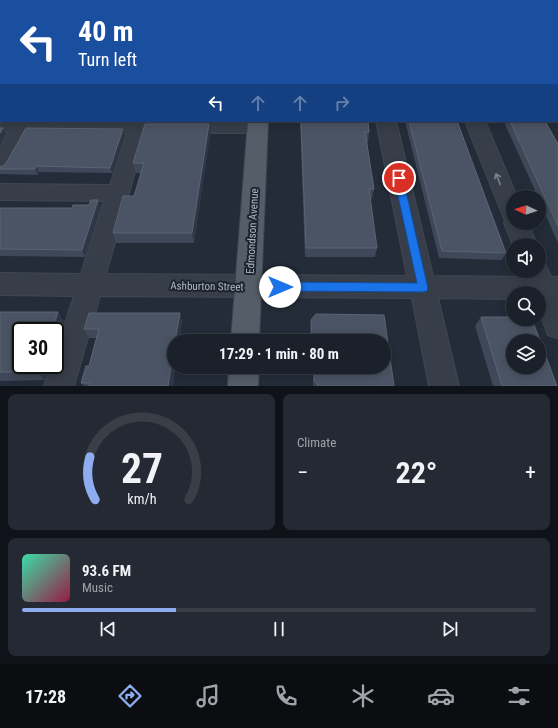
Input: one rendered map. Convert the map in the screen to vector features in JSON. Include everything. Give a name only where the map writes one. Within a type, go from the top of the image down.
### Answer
[{"type":"main road","name":"Edmondson Avenue","points":[[246,334],[258,124]]},
{"type":"main road","points":[[243,386],[244,374]]},
{"type":"street","points":[[386,122],[444,386]]},
{"type":"street","points":[[474,122],[506,198]]},
{"type":"street","points":[[0,165],[23,124]]},
{"type":"street","points":[[0,126],[23,124],[258,124]]},
{"type":"street","points":[[59,386],[139,124]]},
{"type":"street","points":[[0,192],[118,193]]},
{"type":"street","points":[[545,283],[558,326]]},
{"type":"street","name":"Ashburton Street","points":[[0,284],[423,288],[545,283]]},
{"type":"building","points":[[301,122],[368,122],[369,132],[365,132],[374,189],[369,189],[377,248],[306,248]]},
{"type":"building","points":[[409,122],[457,122],[506,253],[442,251]]},
{"type":"building","points":[[510,122],[546,122],[558,144],[558,226],[546,200],[546,190],[542,190]]},
{"type":"building","points":[[145,124],[209,124],[192,233],[113,233],[123,196],[134,196],[144,163],[133,163]]},
{"type":"building","points":[[26,128],[123,129],[110,168],[37,166],[35,169],[0,169],[0,167],[5,165]]},
{"type":"building","points":[[91,200],[98,200],[82,250],[0,249],[0,208],[72,208],[73,205],[89,205]]},
{"type":"building","points":[[0,312],[58,312],[55,322],[12,322],[12,372],[0,372]]},
{"type":"building","points":[[89,313],[180,313],[176,334],[167,334],[167,374],[170,374],[168,386],[89,386],[90,383],[81,383],[86,366],[89,366],[99,329],[84,329]]},
{"type":"building","points":[[316,314],[384,315],[387,334],[312,334],[311,320]]},
{"type":"building","points":[[481,317],[506,317],[506,326],[535,326],[538,334],[506,334],[506,374],[546,374],[546,357],[557,386],[502,386]]},
{"type":"building","points":[[391,365],[394,386],[317,386],[318,385],[314,380],[314,374],[391,374]]},
{"type":"route","points":[[280,287],[423,288],[399,178]]}]
